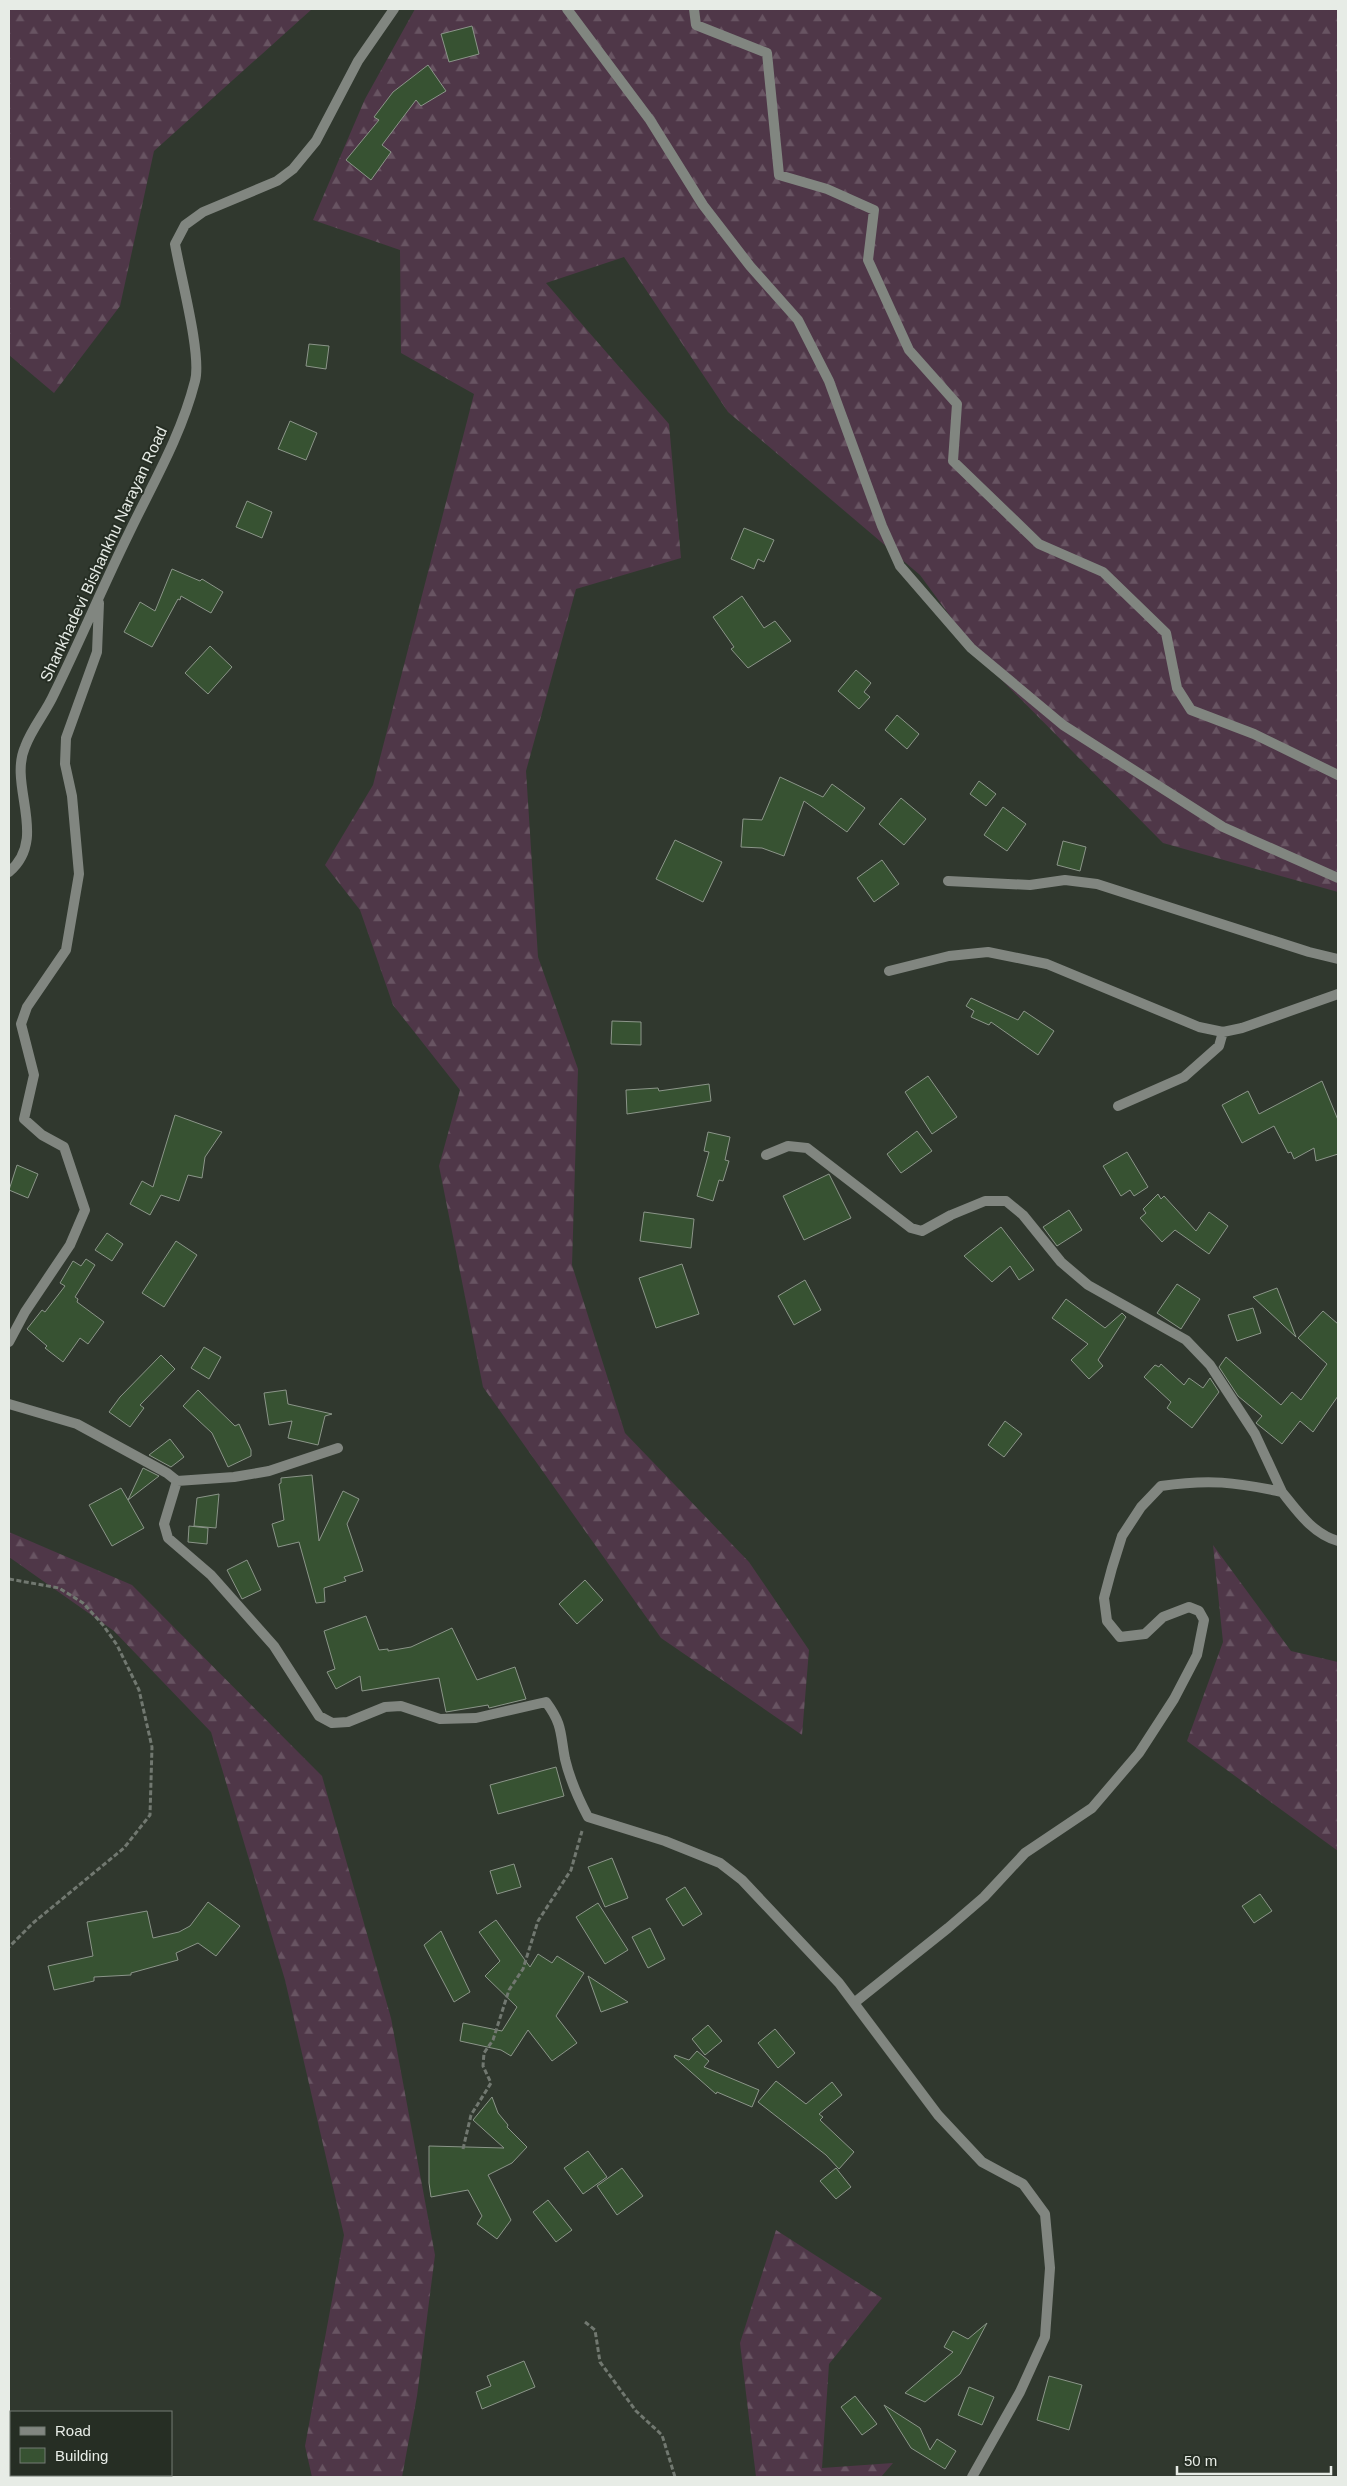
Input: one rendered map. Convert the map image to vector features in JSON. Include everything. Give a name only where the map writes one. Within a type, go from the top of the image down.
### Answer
[{"type":"street","name":"Shankhadevi Bishankhu Narayan Road","points":[[9,872],[25,847],[28,816],[20,774],[24,748],[54,696],[99,597],[168,459],[196,380],[197,360],[174,244],[185,225],[203,212],[277,181],[293,169],[316,141],[358,61],[394,9]]},
{"type":"street","points":[[567,9],[650,120],[703,205],[750,266],[798,320],[829,381],[882,526],[900,566],[971,648],[1063,725],[1207,817],[1223,827],[1338,878]]},
{"type":"street","points":[[694,9],[696,25],[767,54],[779,175],[827,189],[874,210],[868,260],[909,350],[957,404],[953,460],[1039,544],[1103,572],[1166,633],[1178,688],[1191,710],[1254,734],[1338,775]]},
{"type":"street","points":[[9,1342],[25,1312],[70,1245],[85,1210],[64,1147],[42,1135],[24,1119],[34,1075],[21,1024],[27,1007],[66,950],[79,874],[72,796],[65,764],[66,738],[97,652],[99,597]]},
{"type":"street","points":[[948,881],[1030,885],[1065,880],[1097,884],[1309,952],[1338,959]]},
{"type":"street","points":[[889,971],[950,956],[988,952],[1047,964],[1199,1027],[1223,1032],[1242,1028],[1338,994]]},
{"type":"street","points":[[1118,1106],[1184,1077],[1219,1046],[1223,1032]]},
{"type":"street","points":[[766,1155],[788,1146],[807,1148],[911,1228],[922,1231],[951,1215],[985,1201],[1006,1201],[1023,1215],[1061,1262],[1088,1284],[1186,1340],[1210,1365],[1255,1434],[1282,1492],[1302,1518],[1325,1537],[1338,1541]]},
{"type":"street","points":[[9,1404],[77,1424],[167,1473],[177,1482],[234,1477],[269,1471],[338,1448]]},
{"type":"street","points":[[854,2003],[948,1928],[984,1896],[1025,1852],[1092,1808],[1139,1753],[1174,1699],[1196,1655],[1204,1620],[1199,1611],[1189,1607],[1163,1617],[1145,1634],[1120,1637],[1107,1621],[1104,1598],[1112,1568],[1122,1536],[1141,1507],[1161,1486],[1195,1481],[1235,1482],[1282,1492]]},
{"type":"street","points":[[177,1482],[164,1524],[168,1538],[211,1575],[274,1646],[319,1716],[332,1723],[348,1722],[385,1707],[401,1706],[440,1719],[476,1718],[546,1702],[556,1716],[562,1733],[565,1759],[576,1794],[588,1817],[665,1841],[720,1863],[742,1880],[839,1983],[938,2115],[982,2162],[1023,2184],[1045,2214],[1050,2268],[1045,2337],[1020,2392],[972,2477]]},
{"type":"path","points":[[9,1579],[59,1588],[83,1603],[103,1625],[117,1645],[139,1690],[152,1747],[150,1815],[124,1848],[33,1923],[9,1947]]},
{"type":"path","points":[[463,2149],[471,2115],[491,2083],[483,2066],[484,2053],[493,2040],[509,1990],[523,1969],[538,1921],[571,1870],[576,1847],[588,1817]]},
{"type":"path","points":[[585,2322],[595,2330],[600,2362],[636,2411],[662,2435],[675,2477]]},
{"type":"green space","points":[[9,9],[312,9],[154,151],[120,306],[54,393],[9,355]]},
{"type":"green space","points":[[415,9],[1338,9],[1338,892],[1163,843],[983,661],[920,575],[728,412],[624,257],[546,283],[669,424],[681,558],[576,589],[526,771],[538,957],[578,1069],[572,1265],[625,1433],[749,1562],[809,1650],[802,1735],[661,1638],[483,1387],[439,1166],[460,1090],[393,1005],[360,910],[325,865],[373,785],[474,394],[401,353],[400,250],[313,220],[365,99]]},
{"type":"green space","points":[[9,1532],[132,1585],[322,1776],[391,2018],[435,2255],[417,2396],[402,2477],[312,2477],[305,2446],[344,2235],[285,1980],[211,1732],[114,1631],[9,1557]]},
{"type":"green space","points":[[1213,1545],[1291,1651],[1338,1662],[1338,1851],[1187,1741],[1223,1642]]},
{"type":"green space","points":[[776,2230],[882,2298],[829,2364],[822,2468],[893,2463],[881,2477],[756,2477],[740,2343]]},
{"type":"building","points":[[472,26],[479,54],[449,62],[441,34]]},
{"type":"building","points":[[428,65],[446,91],[421,106],[416,100],[382,145],[391,152],[371,180],[346,160],[379,120],[374,117],[393,92]]},
{"type":"building","points":[[309,344],[329,346],[326,369],[306,366]]},
{"type":"building","points":[[290,421],[317,433],[306,460],[278,449]]},
{"type":"building","points":[[247,501],[272,512],[262,538],[236,527]]},
{"type":"building","points":[[744,528],[774,540],[764,562],[758,559],[754,569],[731,559]]},
{"type":"building","points":[[172,569],[200,581],[202,579],[223,592],[211,613],[181,596],[152,647],[124,632],[140,602],[155,611]]},
{"type":"building","points":[[742,596],[764,628],[775,621],[791,641],[748,668],[731,649],[734,647],[713,617]]},
{"type":"building","points":[[210,646],[232,667],[208,694],[185,673]]},
{"type":"building","points":[[856,670],[871,683],[864,692],[870,697],[859,709],[838,691]]},
{"type":"building","points":[[897,715],[919,734],[907,749],[885,730]]},
{"type":"building","points":[[780,777],[823,797],[832,784],[865,808],[847,832],[804,801],[784,856],[762,848],[741,847],[743,819],[762,820]]},
{"type":"building","points":[[979,781],[996,794],[986,806],[970,794]]},
{"type":"building","points":[[901,798],[926,819],[904,845],[879,824]]},
{"type":"building","points":[[1003,807],[1026,824],[1007,851],[984,835]]},
{"type":"building","points":[[675,840],[722,862],[703,902],[656,879]]},
{"type":"building","points":[[1063,841],[1086,847],[1080,871],[1057,865]]},
{"type":"building","points":[[882,860],[899,884],[874,902],[857,878]]},
{"type":"building","points":[[971,998],[1018,1020],[1024,1011],[1054,1031],[1038,1055],[991,1022],[989,1025],[971,1017],[974,1011],[966,1006]]},
{"type":"building","points":[[612,1021],[641,1022],[641,1045],[611,1044]]},
{"type":"building","points":[[928,1076],[957,1117],[932,1134],[905,1092]]},
{"type":"building","points":[[1322,1081],[1338,1120],[1338,1154],[1316,1161],[1314,1148],[1294,1159],[1291,1152],[1288,1153],[1274,1126],[1242,1143],[1222,1105],[1248,1091],[1259,1114]]},
{"type":"building","points":[[709,1084],[711,1101],[627,1114],[626,1090],[658,1088],[659,1091]]},
{"type":"building","points":[[175,1115],[222,1132],[205,1157],[202,1178],[188,1175],[179,1201],[161,1195],[150,1215],[130,1204],[142,1181],[153,1187]]},
{"type":"building","points":[[917,1131],[932,1151],[901,1173],[887,1154]]},
{"type":"building","points":[[708,1132],[730,1137],[725,1160],[729,1161],[723,1181],[719,1180],[713,1201],[697,1196],[709,1152],[704,1151]]},
{"type":"building","points":[[1127,1152],[1148,1187],[1134,1196],[1130,1190],[1121,1196],[1103,1166]]},
{"type":"building","points":[[17,1165],[38,1174],[28,1198],[9,1190]]},
{"type":"building","points":[[829,1174],[851,1218],[804,1240],[783,1196]]},
{"type":"building","points":[[1158,1194],[1161,1199],[1164,1196],[1196,1231],[1209,1212],[1228,1226],[1209,1254],[1175,1230],[1162,1242],[1140,1218],[1146,1213],[1143,1209]]},
{"type":"building","points":[[1069,1210],[1082,1230],[1057,1246],[1043,1227]]},
{"type":"building","points":[[644,1212],[694,1219],[691,1248],[640,1241]]},
{"type":"building","points":[[1001,1227],[1034,1270],[1019,1280],[1010,1266],[992,1282],[964,1256]]},
{"type":"building","points":[[107,1233],[123,1244],[112,1261],[95,1250]]},
{"type":"building","points":[[176,1241],[197,1255],[164,1307],[142,1293]]},
{"type":"building","points":[[86,1259],[95,1265],[75,1297],[78,1299],[77,1302],[104,1322],[88,1344],[80,1338],[63,1362],[45,1348],[47,1346],[27,1329],[42,1310],[45,1312],[65,1286],[60,1283],[73,1261],[81,1266]]},
{"type":"building","points":[[682,1264],[699,1314],[656,1328],[639,1278]]},
{"type":"building","points":[[805,1280],[821,1310],[794,1325],[778,1296]]},
{"type":"building","points":[[1177,1284],[1200,1299],[1181,1329],[1157,1313]]},
{"type":"building","points":[[1277,1288],[1296,1337],[1253,1297]]},
{"type":"building","points":[[1066,1299],[1105,1328],[1122,1313],[1126,1317],[1098,1360],[1103,1366],[1089,1379],[1071,1360],[1088,1344],[1052,1318]]},
{"type":"building","points":[[1253,1308],[1261,1333],[1237,1341],[1228,1315]]},
{"type":"building","points":[[1323,1311],[1338,1324],[1338,1396],[1313,1432],[1300,1421],[1282,1444],[1256,1423],[1262,1416],[1238,1396],[1219,1367],[1226,1357],[1281,1405],[1292,1392],[1301,1400],[1327,1364],[1298,1338]]},
{"type":"building","points":[[204,1347],[221,1357],[209,1379],[191,1368]]},
{"type":"building","points":[[161,1355],[175,1369],[140,1405],[144,1408],[130,1427],[109,1412],[120,1397]]},
{"type":"building","points":[[1161,1364],[1184,1385],[1189,1378],[1203,1388],[1210,1378],[1219,1392],[1192,1428],[1167,1408],[1171,1402],[1144,1377],[1155,1365],[1159,1367]]},
{"type":"building","points":[[198,1390],[235,1426],[239,1424],[251,1450],[251,1456],[228,1467],[212,1433],[183,1406]]},
{"type":"building","points":[[286,1390],[288,1404],[332,1414],[325,1416],[318,1445],[288,1438],[292,1421],[269,1425],[264,1393]]},
{"type":"building","points":[[1005,1421],[1022,1434],[1004,1457],[988,1445]]},
{"type":"building","points":[[170,1439],[184,1457],[171,1467],[149,1455]]},
{"type":"building","points":[[143,1468],[159,1476],[128,1500]]},
{"type":"building","points":[[312,1475],[319,1541],[343,1491],[359,1499],[347,1524],[363,1571],[344,1577],[346,1581],[324,1588],[325,1602],[316,1603],[299,1542],[278,1547],[272,1524],[284,1520],[279,1484],[281,1483],[281,1478]]},
{"type":"building","points":[[121,1488],[144,1528],[112,1546],[89,1505]]},
{"type":"building","points":[[219,1494],[216,1528],[194,1526],[197,1498]]},
{"type":"building","points":[[189,1526],[208,1528],[207,1544],[188,1542]]},
{"type":"building","points":[[247,1560],[261,1590],[242,1599],[227,1570]]},
{"type":"building","points":[[585,1580],[603,1600],[577,1624],[559,1604]]},
{"type":"building","points":[[366,1616],[379,1650],[388,1649],[388,1651],[411,1647],[452,1628],[477,1680],[515,1667],[526,1699],[489,1708],[488,1705],[446,1712],[439,1678],[362,1691],[360,1676],[336,1689],[327,1672],[335,1669],[324,1631]]},
{"type":"building","points":[[556,1767],[564,1796],[498,1814],[490,1785]]},
{"type":"building","points":[[612,1858],[628,1898],[605,1907],[588,1867]]},
{"type":"building","points":[[514,1864],[521,1887],[497,1894],[490,1871]]},
{"type":"building","points":[[685,1887],[702,1914],[683,1926],[666,1899]]},
{"type":"building","points":[[1260,1894],[1272,1911],[1254,1923],[1242,1906]]},
{"type":"building","points":[[208,1902],[240,1926],[216,1956],[198,1943],[176,1953],[178,1960],[131,1973],[131,1975],[94,1977],[94,1981],[54,1990],[48,1966],[93,1956],[87,1922],[147,1911],[153,1938],[179,1932],[190,1926]]},
{"type":"building","points":[[598,1903],[628,1950],[605,1964],[576,1917]]},
{"type":"building","points":[[496,1920],[530,1967],[538,1954],[552,1963],[557,1956],[584,1973],[556,2016],[577,2043],[552,2061],[528,2030],[511,2056],[501,2050],[460,2041],[463,2023],[502,2031],[517,2007],[485,1976],[500,1961],[479,1932]]},
{"type":"building","points":[[650,1928],[665,1959],[648,1968],[632,1937]]},
{"type":"building","points":[[441,1931],[470,1992],[454,2002],[424,1945]]},
{"type":"building","points":[[588,1976],[628,2002],[601,2012]]},
{"type":"building","points":[[708,2025],[722,2041],[705,2055],[692,2039]]},
{"type":"building","points":[[775,2029],[795,2053],[778,2068],[758,2043]]},
{"type":"building","points":[[697,2051],[709,2061],[704,2067],[759,2090],[752,2107],[717,2092],[716,2094],[674,2057],[675,2055],[689,2060]]},
{"type":"building","points":[[776,2081],[806,2104],[832,2082],[842,2095],[819,2114],[823,2117],[820,2120],[854,2152],[839,2169],[826,2155],[758,2102]]},
{"type":"building","points":[[492,2097],[498,2113],[508,2125],[507,2127],[527,2147],[512,2163],[488,2175],[511,2220],[497,2239],[477,2224],[482,2216],[468,2190],[431,2197],[429,2183],[429,2146],[504,2148],[473,2120]]},
{"type":"building","points":[[588,2151],[607,2177],[583,2194],[564,2168]]},
{"type":"building","points":[[622,2168],[643,2196],[617,2215],[597,2186]]},
{"type":"building","points":[[836,2168],[851,2187],[836,2199],[820,2181]]},
{"type":"building","points":[[548,2200],[572,2230],[556,2242],[533,2212]]},
{"type":"building","points":[[987,2323],[960,2374],[925,2402],[905,2393],[953,2352],[944,2347],[953,2331],[968,2339]]},
{"type":"building","points":[[524,2361],[535,2387],[482,2409],[476,2392],[491,2386],[487,2376]]},
{"type":"building","points":[[1049,2376],[1082,2385],[1069,2430],[1037,2420]]},
{"type":"building","points":[[969,2387],[994,2397],[982,2425],[958,2415]]},
{"type":"building","points":[[855,2396],[877,2424],[862,2435],[841,2407]]},
{"type":"building","points":[[884,2405],[920,2428],[930,2450],[937,2439],[956,2451],[945,2469],[911,2448]]}]
